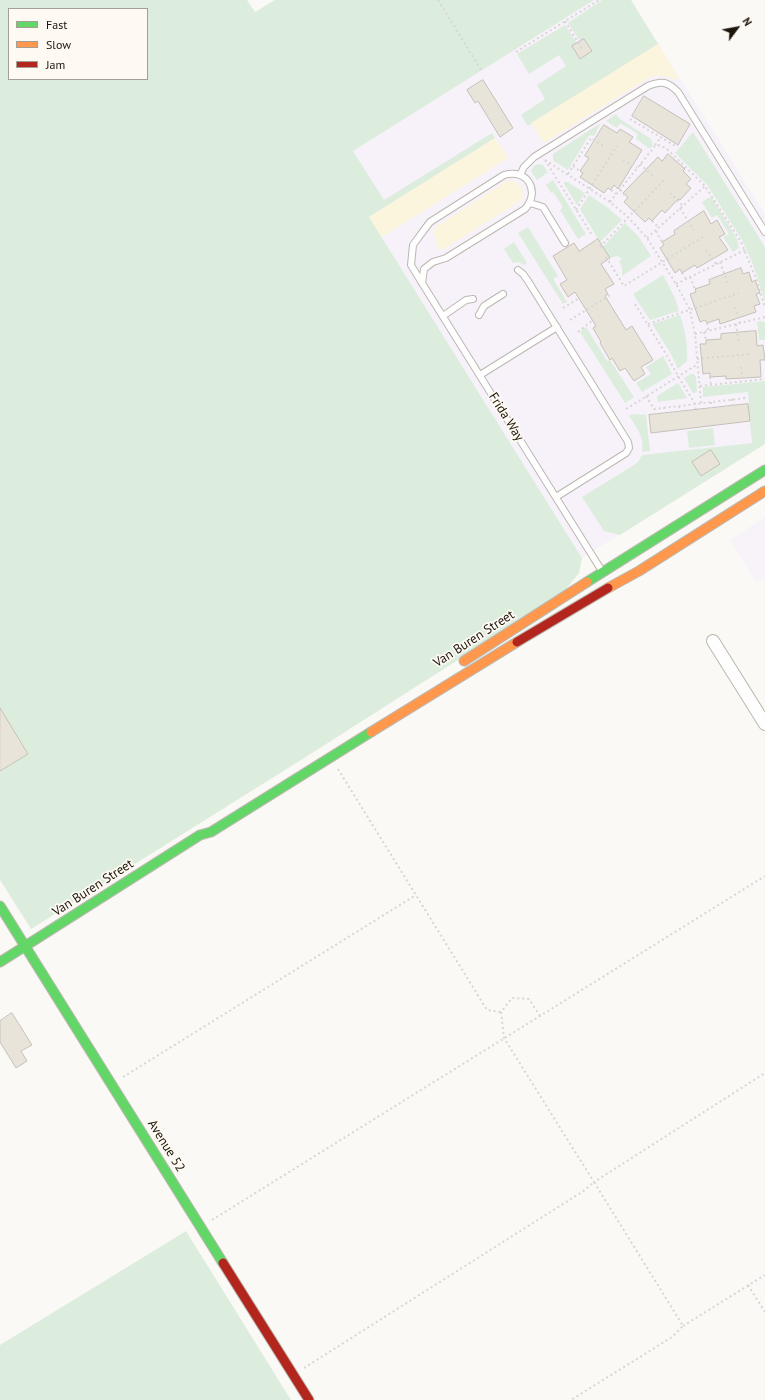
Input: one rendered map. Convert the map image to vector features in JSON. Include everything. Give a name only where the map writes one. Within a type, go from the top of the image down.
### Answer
[{"type":"street","name":"Van Buren Street","points":[[453,668],[605,576],[676,526],[765,470]]},
{"type":"street","name":"Van Buren Street","points":[[605,576],[639,571],[765,491]]},
{"type":"street","name":"Van Buren Street","points":[[0,962],[200,835],[211,832],[330,757],[596,594],[605,576]]},
{"type":"street","points":[[713,641],[765,724]]},
{"type":"street","name":"Van Buren Street","points":[[200,835],[207,826],[220,817],[353,733]]},
{"type":"street","name":"Avenue 52","points":[[0,906],[309,1400]]},
{"type":"lane","points":[[422,283],[424,269],[433,262],[446,258],[525,209],[530,203],[532,190],[529,183],[520,175],[524,167],[534,157],[648,86],[657,82],[671,86],[678,92],[765,232]]},
{"type":"lane","name":"Frida Way","points":[[520,175],[511,173],[504,175],[430,222],[413,245],[411,265],[605,576]]},
{"type":"lane","points":[[530,203],[543,207],[565,243]]},
{"type":"lane","points":[[518,270],[526,277],[628,442],[629,448],[626,454],[556,497]]},
{"type":"lane","points":[[479,315],[484,306],[503,294]]},
{"type":"lane","points":[[443,316],[466,300],[472,299]]},
{"type":"lane","points":[[480,375],[557,327]]},
{"type":"path","points":[[438,0],[481,70]]},
{"type":"path","points":[[516,52],[599,0]]},
{"type":"path","points":[[565,21],[582,49]]},
{"type":"path","points":[[630,119],[677,147]]},
{"type":"path","points":[[610,202],[661,137]]},
{"type":"path","points":[[568,174],[591,138],[603,146]]},
{"type":"path","points":[[655,146],[658,145],[666,148],[705,186],[745,250],[765,307]]},
{"type":"path","points":[[576,210],[617,146]]},
{"type":"path","points":[[592,235],[545,159],[610,202],[629,218],[647,238],[676,284],[690,310],[695,334],[701,403]]},
{"type":"path","points":[[623,160],[637,168]]},
{"type":"path","points":[[640,164],[652,176]]},
{"type":"path","points":[[573,166],[580,171]]},
{"type":"path","points":[[600,247],[666,178]]},
{"type":"path","points":[[647,238],[705,186]]},
{"type":"path","points":[[611,190],[616,194]]},
{"type":"path","points":[[620,190],[626,196]]},
{"type":"path","points":[[670,193],[683,206]]},
{"type":"path","points":[[680,208],[694,230]]},
{"type":"path","points":[[652,221],[659,228]]},
{"type":"path","points":[[655,230],[662,242]]},
{"type":"path","points":[[606,257],[624,286],[706,235]]},
{"type":"path","points":[[706,250],[716,264]]},
{"type":"path","points":[[676,284],[745,250]]},
{"type":"path","points":[[720,262],[728,284]]},
{"type":"path","points":[[682,273],[686,279]]},
{"type":"path","points":[[690,277],[695,289]]},
{"type":"path","points":[[648,324],[739,293]]},
{"type":"path","points":[[570,320],[610,295]]},
{"type":"path","points":[[563,308],[579,298]]},
{"type":"path","points":[[635,304],[695,404],[696,410]]},
{"type":"path","points":[[735,307],[740,323]]},
{"type":"path","points":[[695,334],[765,317]]},
{"type":"path","points":[[578,332],[592,320]]},
{"type":"path","points":[[707,323],[708,330]]},
{"type":"path","points":[[736,324],[739,344]]},
{"type":"path","points":[[704,332],[706,340]]},
{"type":"path","points":[[697,359],[749,354]]},
{"type":"path","points":[[626,409],[698,364]]},
{"type":"path","points":[[741,367],[743,381]]},
{"type":"path","points":[[710,377],[711,385]]},
{"type":"path","points":[[700,386],[765,379]]},
{"type":"path","points":[[646,396],[654,408],[746,398]]},
{"type":"path","points":[[732,400],[732,406]]},
{"type":"path","points":[[711,402],[711,408]]},
{"type":"path","points":[[679,406],[680,412]]},
{"type":"path","points":[[664,407],[665,414]]},
{"type":"path","points":[[330,757],[488,1010],[501,1012]]},
{"type":"path","points":[[201,1227],[765,876]]},
{"type":"path","points":[[112,1084],[416,895]]},
{"type":"path","points":[[540,1016],[529,999],[512,998],[501,1012],[504,1038],[683,1326]]},
{"type":"path","points":[[293,1374],[578,1194],[594,1182],[765,1073]]},
{"type":"path","points":[[571,1400],[672,1337],[683,1326],[765,1275]]},
{"type":"path","points":[[748,1285],[765,1312]]},
{"type":"shaded area","points":[[275,0],[631,0],[765,214],[765,444],[582,558],[245,19]]},
{"type":"shaded area","points":[[765,517],[765,577],[756,582],[730,540]]},
{"type":"green space","points":[[0,0],[247,0],[255,12],[275,0],[594,0],[353,151],[384,200],[492,133],[495,138],[369,217],[582,558],[579,573],[563,593],[309,755],[31,929],[0,880],[0,771],[28,753],[0,708]]},
{"type":"green space","points":[[602,0],[631,0],[658,44],[528,126],[521,115],[545,99],[537,85],[566,66],[559,55],[529,74],[517,54],[565,25],[577,43],[580,59],[592,51],[584,39],[580,41],[568,23]]},
{"type":"green space","points":[[616,114],[620,119],[651,139],[653,145],[650,149],[636,139],[638,134],[620,123],[617,128],[606,121]]},
{"type":"green space","points":[[601,123],[594,136],[591,135],[588,137],[568,170],[554,161],[553,154]]},
{"type":"green space","points":[[693,132],[765,247],[765,301],[752,262],[742,240],[708,186],[675,153]]},
{"type":"green space","points":[[538,164],[543,165],[548,172],[537,180],[531,171],[534,166]]},
{"type":"green space","points":[[553,180],[586,234],[578,239],[560,210],[563,207],[553,192],[551,193],[546,185]]},
{"type":"green space","points":[[564,182],[568,182],[585,193],[577,205],[564,184]]},
{"type":"green space","points":[[589,195],[622,220],[600,242],[580,209]]},
{"type":"green space","points":[[708,198],[712,198],[737,239],[739,248],[733,252],[723,237],[729,234],[717,215],[712,218],[702,202]]},
{"type":"green space","points":[[625,223],[638,236],[651,256],[622,276],[622,268],[619,261],[622,259],[618,256],[610,258],[603,247]]},
{"type":"green space","points":[[528,227],[558,276],[553,279],[567,302],[563,304],[518,233]]},
{"type":"green space","points":[[514,242],[527,263],[524,265],[519,262],[513,263],[504,249]]},
{"type":"green space","points":[[663,275],[675,298],[679,311],[650,320],[633,294]]},
{"type":"green space","points":[[680,315],[686,337],[687,361],[678,369],[671,354],[652,324]]},
{"type":"green space","points":[[757,322],[765,322],[765,340],[759,340]]},
{"type":"green space","points":[[586,327],[607,361],[610,360],[634,397],[625,403],[580,332]]},
{"type":"green space","points":[[663,356],[672,374],[642,392],[636,383],[651,374],[646,367]]},
{"type":"green space","points":[[694,374],[696,377],[697,391],[695,393],[693,393],[684,378]]},
{"type":"green space","points":[[765,381],[765,444],[620,535],[604,531],[582,497],[631,467],[638,462],[642,455],[752,443],[748,392],[703,397],[703,387]]},
{"type":"green space","points":[[678,383],[687,398],[658,402],[657,396]]},
{"type":"green space","points":[[632,414],[646,415],[650,451],[642,452],[643,447],[641,438],[629,416]]},
{"type":"green space","points":[[713,428],[715,445],[689,448],[687,431]]},
{"type":"green space","points":[[186,1231],[291,1400],[0,1400],[0,1345]]},
{"type":"sand","points":[[658,44],[679,78],[675,80],[663,76],[650,77],[544,143],[531,123]]},
{"type":"sand","points":[[495,138],[508,158],[382,237],[369,217]]},
{"type":"sand","points":[[507,181],[516,182],[521,186],[523,193],[520,201],[444,249],[439,250],[433,231],[437,226]]},
{"type":"building","points":[[584,39],[592,51],[580,59],[572,46]]},
{"type":"building","points":[[483,80],[513,128],[500,137],[478,101],[475,103],[467,90]]},
{"type":"building","points":[[644,96],[690,124],[678,145],[632,116]]},
{"type":"building","points":[[604,125],[617,133],[620,129],[633,137],[629,142],[642,150],[618,189],[614,185],[611,190],[608,188],[604,193],[580,177],[583,173],[580,171],[589,158],[585,156]]},
{"type":"building","points":[[668,154],[685,169],[683,171],[691,179],[686,184],[691,188],[665,213],[662,210],[652,221],[649,218],[645,222],[624,202],[628,197],[623,193],[658,157],[662,161]]},
{"type":"building","points":[[704,211],[711,224],[717,220],[725,234],[719,237],[728,250],[697,268],[695,265],[682,273],[680,269],[675,273],[660,248],[664,245],[662,242],[675,234],[674,231]]},
{"type":"building","points":[[598,239],[610,258],[601,264],[614,284],[605,289],[608,294],[605,296],[626,330],[632,326],[653,360],[641,367],[645,374],[634,381],[625,368],[620,371],[612,358],[610,360],[593,328],[596,326],[575,292],[568,297],[560,284],[567,280],[553,256],[574,243],[579,251]]},
{"type":"building","points":[[741,268],[743,274],[749,272],[752,282],[755,280],[760,293],[756,294],[760,304],[754,306],[756,312],[720,324],[719,319],[707,323],[705,320],[700,322],[690,294],[696,292],[695,289],[710,284],[709,280]]},
{"type":"building","points":[[756,331],[757,346],[763,345],[765,360],[760,360],[761,377],[726,379],[726,376],[710,377],[710,373],[703,374],[700,344],[706,344],[706,340],[721,339],[721,334]]},
{"type":"building","points":[[748,404],[750,421],[651,433],[649,415]]},
{"type":"building","points":[[711,450],[720,464],[701,476],[692,462]]},
{"type":"building","points":[[0,708],[28,754],[0,771]]},
{"type":"building","points":[[12,1013],[32,1045],[21,1051],[27,1061],[16,1068],[0,1042],[0,1021]]},
{"type":"traffic: fast","points":[[587,582],[765,470]]},
{"type":"traffic: fast","points":[[0,962],[200,835],[211,832],[371,732]]},
{"type":"traffic: fast","points":[[0,906],[223,1263]]},
{"type":"traffic: slow","points":[[608,588],[639,571],[765,491]]},
{"type":"traffic: slow","points":[[464,661],[587,582]]},
{"type":"traffic: slow","points":[[371,732],[517,642]]},
{"type":"traffic: jam","points":[[517,642],[608,588]]},
{"type":"traffic: jam","points":[[223,1263],[309,1400]]}]
